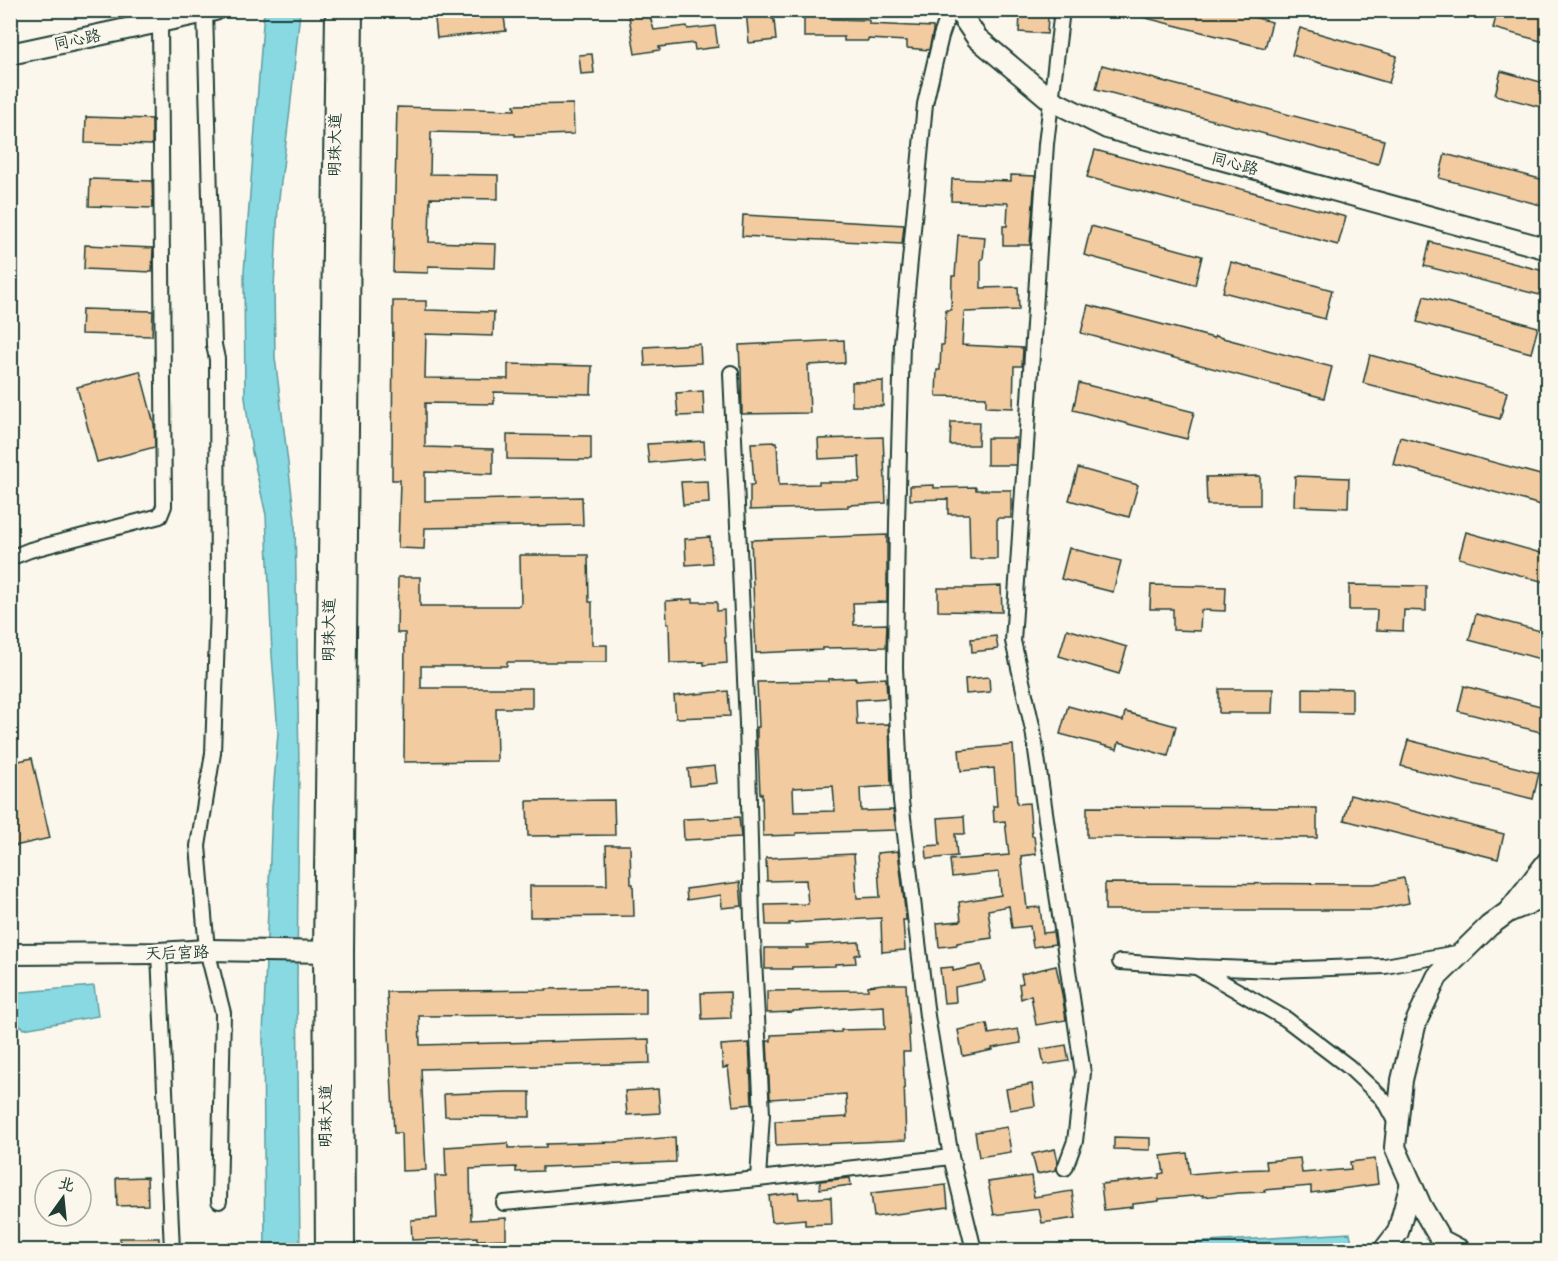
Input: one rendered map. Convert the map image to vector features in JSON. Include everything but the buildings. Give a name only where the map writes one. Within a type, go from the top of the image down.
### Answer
[{"type":"main road","name":"明珠大道","points":[[326,1251],[326,951],[336,10]]},
{"type":"main road","name":"明珠大道","points":[[344,1251],[326,951],[352,10]]},
{"type":"main road","name":"同心路","points":[[958,10],[977,38],[1051,100],[1107,128],[1548,249]]},
{"type":"main road","name":"同心路","points":[[10,54],[208,11]]},
{"type":"main road","points":[[1508,912],[1548,861]]},
{"type":"main road","points":[[1460,1251],[1442,1240],[1421,1206],[1395,1147],[1402,1080],[1416,1022],[1437,977],[1489,926],[1508,912],[1535,901],[1548,901]]},
{"type":"main road","name":"天后宫路","points":[[10,954],[159,953],[207,950],[326,951]]},
{"type":"main road","points":[[1384,1251],[1398,1233],[1411,1183]]},
{"type":"street","points":[[950,10],[941,36],[925,104],[902,344],[895,667],[901,801],[927,1016],[951,1157],[974,1250]]},
{"type":"street","points":[[1062,10],[1046,144],[1012,640],[1033,730],[1083,1073],[1075,1141],[1065,1168]]},
{"type":"street","points":[[208,11],[214,333],[217,359],[218,593],[213,753],[198,846],[207,950],[223,1013],[219,1202]]},
{"type":"street","points":[[10,558],[30,550],[160,516],[164,506],[160,22]]},
{"type":"street","points":[[731,373],[747,723],[752,920],[762,1114],[758,1179]]},
{"type":"street","points":[[1120,962],[1276,970],[1385,966],[1462,952]]},
{"type":"street","points":[[159,953],[172,1251]]},
{"type":"street","points":[[1196,967],[1286,1019],[1349,1068],[1383,1099],[1397,1126]]},
{"type":"street","points":[[504,1203],[758,1179],[951,1157]]},
{"type":"water","points":[[264,11],[300,11],[278,206],[274,288],[275,357],[295,520],[299,767],[297,983],[300,1250],[265,1250],[263,1037],[272,807],[278,733],[266,515],[252,452],[245,397],[244,272]]},
{"type":"water","points":[[94,986],[98,1016],[24,1029],[22,1026],[11,1027],[11,993]]},
{"type":"water","points":[[1350,1233],[1352,1243],[1220,1250],[1079,1250]]}]
